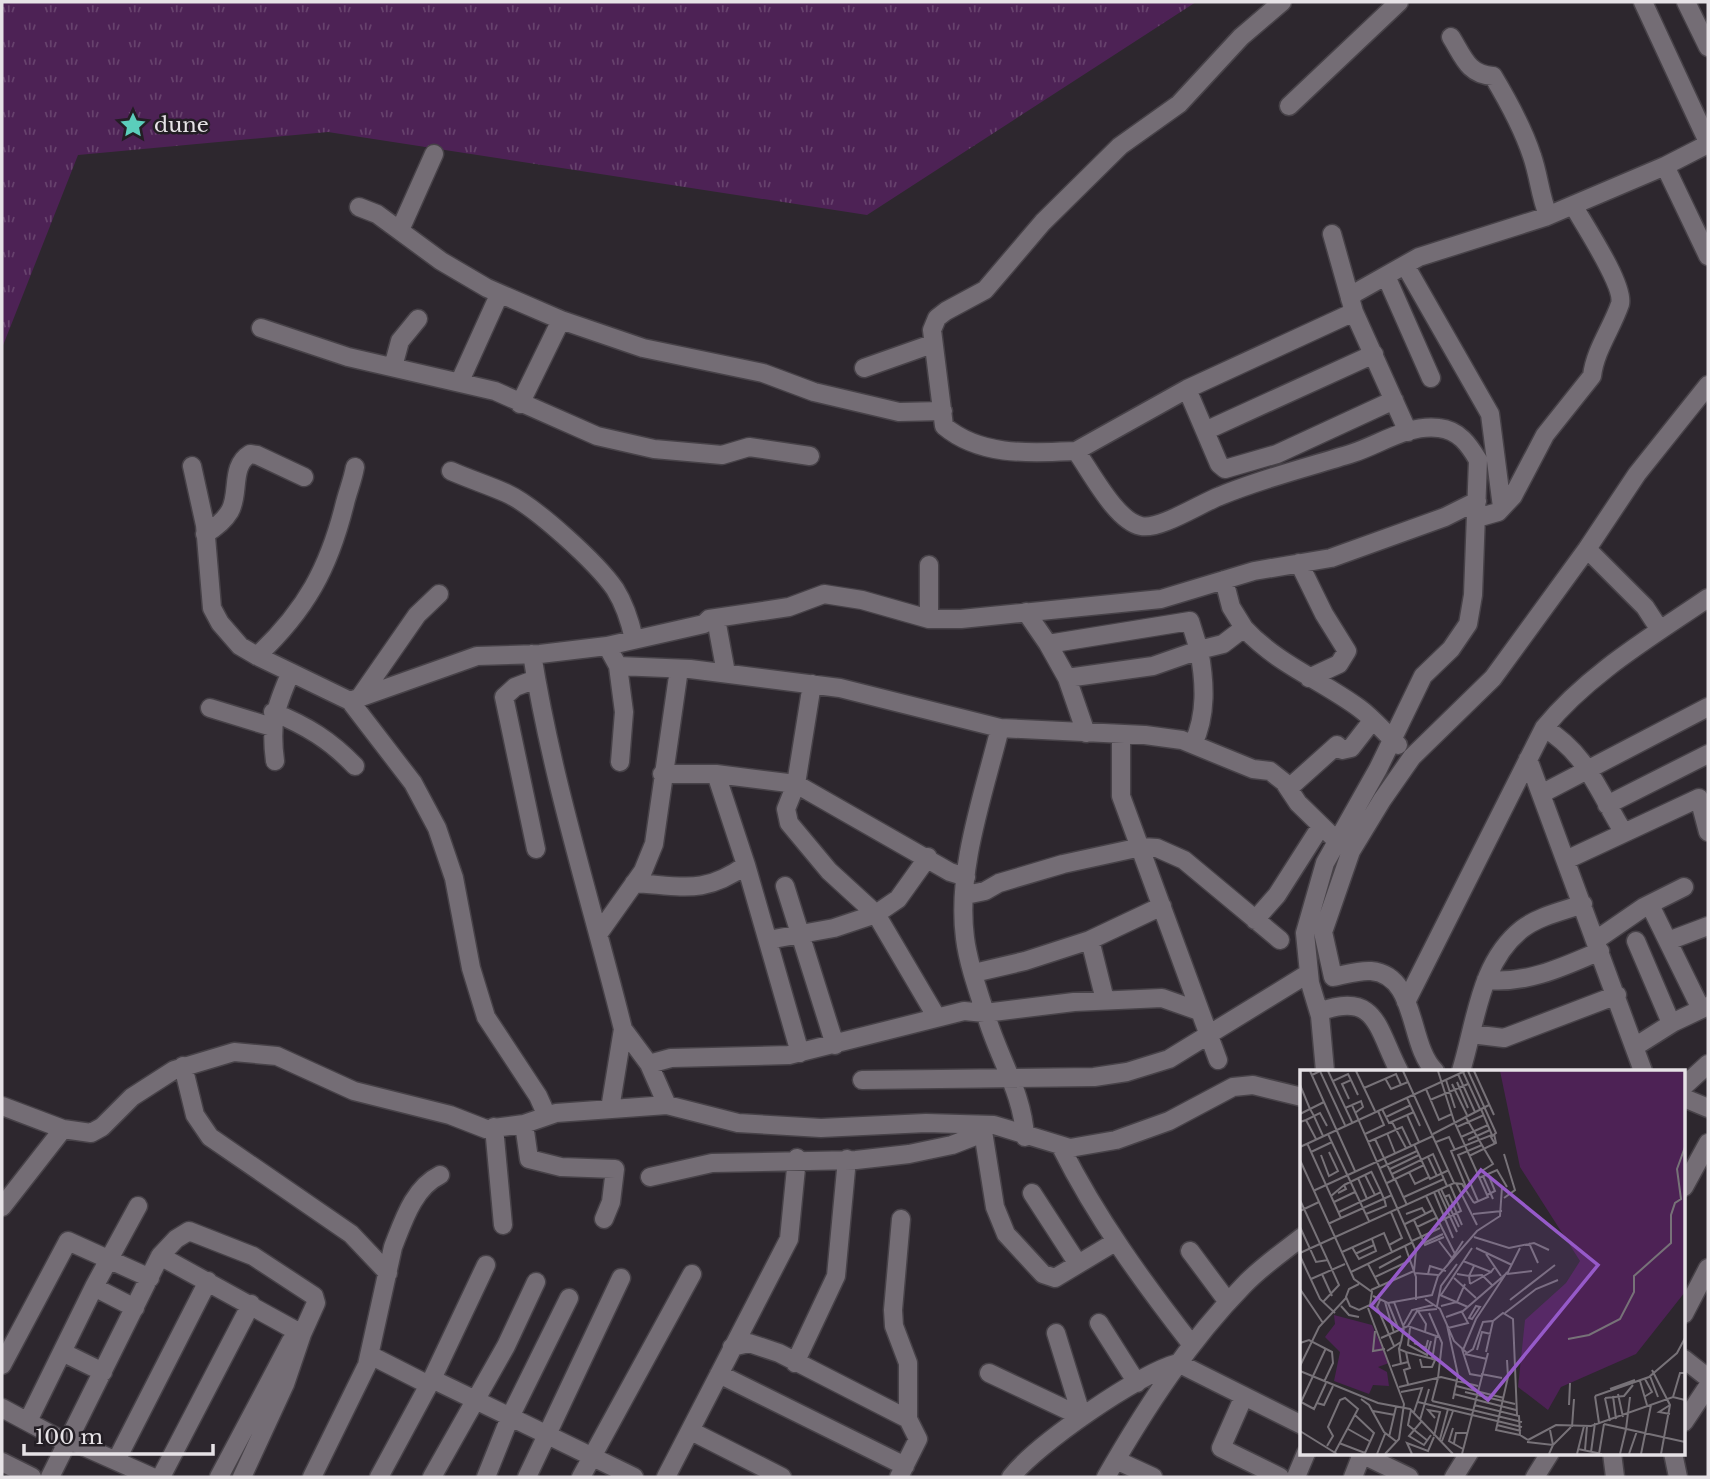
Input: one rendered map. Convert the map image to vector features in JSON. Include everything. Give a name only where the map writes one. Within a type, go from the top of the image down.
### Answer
[{"type":"street","points":[[1282,2],[1241,37],[1179,104],[1120,146],[1043,222],[985,290],[937,318],[932,330],[932,344],[938,366],[944,426],[958,438],[987,448],[1025,453],[1076,451],[1187,389],[1352,306]]},
{"type":"street","points":[[1289,106],[1399,2]]},
{"type":"street","points":[[1352,306],[1355,293],[1419,257],[1548,215],[1665,166],[1708,143],[1643,2]]},
{"type":"street","points":[[1686,2],[1708,47]]},
{"type":"street","points":[[1451,37],[1469,69],[1479,75],[1493,76],[1511,107],[1532,156],[1540,194],[1548,215]]},
{"type":"street","points":[[400,230],[434,154]]},
{"type":"street","points":[[1665,166],[1708,256]]},
{"type":"street","points":[[355,699],[477,656],[532,654],[607,646],[716,619],[789,607],[824,594],[862,600],[929,619],[961,620],[1161,599],[1224,580],[1331,558],[1446,517],[1488,510],[1513,496],[1545,435],[1592,376],[1594,364],[1620,303],[1617,285],[1573,205]]},
{"type":"street","points":[[359,207],[400,230],[441,261],[499,295],[561,320],[643,348],[764,373],[814,392],[899,412],[943,411]]},
{"type":"street","points":[[1332,234],[1352,306],[1408,432]]},
{"type":"street","points":[[1405,265],[1490,414],[1488,510],[1468,624],[1451,649],[1423,676],[1341,846],[1323,932],[1333,977],[1370,971],[1395,982],[1406,1002],[1420,1045],[1434,1070]]},
{"type":"street","points":[[1386,276],[1431,378]]},
{"type":"street","points":[[460,381],[499,295]]},
{"type":"street","points":[[393,367],[400,341],[418,319]]},
{"type":"street","points":[[520,404],[561,320]]},
{"type":"street","points":[[261,328],[348,357],[495,391],[597,436],[654,449],[723,455],[749,447],[810,456]]},
{"type":"street","points":[[864,368],[932,344]]},
{"type":"street","points":[[1205,431],[1374,354]]},
{"type":"street","points":[[1325,1070],[1319,1011],[1310,978],[1305,933],[1325,863],[1412,757],[1493,678],[1587,549],[1637,474],[1708,387]]},
{"type":"street","points":[[1187,389],[1219,464],[1225,469],[1234,469],[1296,445],[1394,400]]},
{"type":"street","points":[[1076,451],[1124,519],[1143,527],[1162,523],[1222,495],[1305,465],[1353,453],[1408,432],[1441,428],[1468,442],[1478,460],[1488,510]]},
{"type":"street","points":[[1296,445],[1305,465]]},
{"type":"street","points":[[205,534],[219,525],[231,509],[239,464],[250,454],[304,477]]},
{"type":"street","points":[[192,466],[205,534],[212,608],[220,623],[240,646],[257,656],[290,674],[355,699],[413,783],[437,828],[454,878],[471,968],[486,1017],[538,1096],[547,1116]]},
{"type":"street","points":[[257,656],[294,619],[324,572],[339,532],[355,467]]},
{"type":"street","points":[[451,471],[507,494],[530,507],[614,588],[628,615],[635,639]]},
{"type":"street","points":[[1587,549],[1645,607],[1660,631]]},
{"type":"street","points":[[1299,563],[1324,614],[1347,651],[1339,664],[1309,678]]},
{"type":"street","points":[[929,565],[929,619]]},
{"type":"street","points":[[1224,580],[1231,607],[1257,643],[1361,709],[1412,757]]},
{"type":"street","points":[[355,699],[417,615],[439,594]]},
{"type":"street","points":[[1406,1002],[1544,728],[1558,712],[1628,652],[1660,631],[1705,608]]},
{"type":"street","points":[[1026,612],[1067,678],[1086,733]]},
{"type":"street","points":[[716,619],[726,673]]},
{"type":"street","points":[[1048,644],[1190,621],[1199,650],[1204,681],[1200,729],[1193,744]]},
{"type":"street","points":[[1067,678],[1153,666],[1223,643],[1244,628]]},
{"type":"street","points":[[607,646],[618,666],[624,712],[620,762]]},
{"type":"street","points":[[532,654],[564,803],[623,1029],[611,1109]]},
{"type":"street","points":[[618,666],[726,673],[812,684],[917,705],[1000,728],[1182,740],[1253,769],[1270,771],[1289,788],[1298,803],[1341,846]]},
{"type":"street","points":[[600,933],[634,883],[654,844],[679,669]]},
{"type":"street","points":[[275,761],[273,720],[290,674]]},
{"type":"street","points":[[536,679],[508,692],[504,697],[504,708],[536,849]]},
{"type":"street","points":[[812,684],[796,784],[786,809],[789,824],[829,871],[876,914],[936,1016]]},
{"type":"street","points":[[1541,794],[1708,707]]},
{"type":"street","points":[[210,708],[309,726],[330,740],[355,766]]},
{"type":"street","points":[[1289,788],[1337,745],[1342,750],[1351,748],[1372,721]]},
{"type":"street","points":[[1000,728],[967,861],[965,938],[985,1013],[1013,1082],[1024,1118],[1025,1137]]},
{"type":"street","points":[[1544,728],[1564,739],[1591,770],[1624,833]]},
{"type":"street","points":[[1121,734],[1121,796],[1219,1060]]},
{"type":"street","points":[[1607,805],[1708,754]]},
{"type":"street","points":[[1528,760],[1643,1070]]},
{"type":"street","points":[[662,774],[716,774],[796,784],[928,857],[966,886],[985,891],[999,883],[1063,864],[1140,847],[1157,848],[1184,860],[1280,940]]},
{"type":"street","points":[[716,774],[746,865],[800,1053]]},
{"type":"street","points":[[1566,860],[1704,796],[1708,832]]},
{"type":"street","points":[[1255,920],[1277,894],[1321,826]]},
{"type":"street","points":[[768,940],[798,935],[876,914],[898,899],[928,857]]},
{"type":"street","points":[[634,883],[696,888],[724,880],[746,865]]},
{"type":"street","points":[[785,886],[798,935],[835,1045]]},
{"type":"street","points":[[1486,980],[1509,982],[1524,979],[1598,945],[1650,905],[1684,887]]},
{"type":"street","points":[[1461,1070],[1486,980],[1506,946],[1522,929],[1542,918],[1583,905]]},
{"type":"street","points":[[1636,1046],[1671,1023],[1705,1007],[1650,905]]},
{"type":"street","points":[[974,973],[1025,961],[1090,940],[1163,906]]},
{"type":"street","points":[[1668,941],[1708,926]]},
{"type":"street","points":[[1090,940],[1105,1000]]},
{"type":"street","points":[[1636,941],[1671,1023]]},
{"type":"street","points":[[862,1080],[1013,1082],[1127,1072],[1168,1059],[1310,978]]},
{"type":"street","points":[[1471,1034],[1504,1038],[1617,995]]},
{"type":"street","points":[[649,1064],[671,1058],[800,1053],[936,1016],[964,1011],[985,1013],[1105,1000],[1162,998],[1199,1011]]},
{"type":"street","points":[[1319,1011],[1338,1005],[1356,1004],[1365,1009],[1377,1024],[1399,1070]]},
{"type":"street","points":[[623,1029],[649,1064],[667,1105]]},
{"type":"street","points":[[2,1106],[63,1129],[91,1133],[132,1097],[183,1066],[234,1052],[277,1056],[354,1091],[450,1115],[486,1129],[524,1124],[556,1113],[667,1105],[738,1123],[821,1128],[926,1123],[983,1129]]},
{"type":"street","points":[[1686,1084],[1708,1065]]},
{"type":"street","points":[[183,1066],[195,1115],[210,1137],[351,1234],[388,1273]]},
{"type":"street","points":[[650,1177],[712,1163],[797,1158],[847,1159],[909,1154],[952,1145],[994,1125],[1025,1137],[1070,1148],[1127,1136],[1169,1121],[1233,1087],[1253,1085],[1300,1097]]},
{"type":"street","points":[[1686,1099],[1708,1108]]},
{"type":"street","points":[[524,1124],[529,1159],[561,1167],[615,1170],[611,1202],[604,1219]]},
{"type":"street","points":[[494,1128],[503,1226]]},
{"type":"street","points":[[2,1207],[63,1129]]},
{"type":"street","points":[[983,1129],[995,1207],[1006,1234],[1043,1274],[1055,1278],[1115,1242]]},
{"type":"street","points":[[1686,1183],[1708,1143]]},
{"type":"street","points":[[1061,1147],[1115,1242],[1192,1345]]},
{"type":"street","points":[[666,1477],[789,1239],[797,1158]]},
{"type":"street","points":[[795,1363],[836,1276],[847,1159]]},
{"type":"street","points":[[312,1477],[356,1391],[370,1355],[393,1247],[418,1192],[430,1180],[440,1175]]},
{"type":"street","points":[[1032,1193],[1078,1264]]},
{"type":"street","points":[[28,1421],[94,1287],[138,1206]]},
{"type":"street","points":[[719,1374],[902,1471],[918,1439],[908,1419],[908,1363],[894,1326],[901,1219]]},
{"type":"street","points":[[50,1477],[160,1256],[176,1239],[189,1231],[253,1256],[314,1296],[316,1303],[219,1477]]},
{"type":"street","points":[[1106,1477],[1192,1345],[1246,1283],[1300,1239]]},
{"type":"street","points":[[4,1357],[68,1241],[110,1257],[150,1278]]},
{"type":"street","points":[[1190,1251],[1228,1302]]},
{"type":"street","points":[[160,1256],[300,1332]]},
{"type":"street","points":[[379,1477],[486,1265]]},
{"type":"street","points":[[1686,1310],[1708,1268]]},
{"type":"street","points":[[582,1477],[692,1274]]},
{"type":"street","points":[[527,1477],[621,1278]]},
{"type":"street","points":[[116,1461],[208,1282]]},
{"type":"street","points":[[432,1477],[506,1346],[536,1282]]},
{"type":"street","points":[[94,1287],[135,1308]]},
{"type":"street","points":[[486,1477],[510,1417],[569,1298]]},
{"type":"street","points":[[161,1477],[251,1304]]},
{"type":"street","points":[[1099,1323],[1138,1383]]},
{"type":"street","points":[[242,1477],[285,1384],[300,1332]]},
{"type":"street","points":[[1056,1333],[1082,1417]]},
{"type":"street","points":[[732,1347],[749,1343],[864,1394],[908,1419]]},
{"type":"street","points":[[62,1352],[103,1372]]},
{"type":"street","points":[[370,1355],[475,1399],[634,1477]]},
{"type":"street","points":[[1686,1361],[1708,1378]]},
{"type":"street","points":[[1011,1477],[1049,1440],[1082,1417],[1163,1368],[1178,1363],[1300,1423]]},
{"type":"street","points":[[989,1373],[1082,1417]]},
{"type":"street","points":[[1686,1419],[1708,1386]]},
{"type":"street","points":[[1244,1396],[1221,1448],[1280,1477]]},
{"type":"street","points":[[2,1408],[68,1442],[152,1477]]},
{"type":"street","points":[[691,1432],[782,1477]]},
{"type":"street","points":[[1296,1477],[1306,1454]]},
{"type":"street","points":[[1454,1477],[1468,1454]]},
{"type":"street","points":[[1535,1477],[1549,1454]]},
{"type":"street","points":[[1612,1454],[1615,1477]]},
{"type":"street","points":[[1673,1454],[1678,1477]]},
{"type":"street","points":[[1353,1477],[1367,1455],[1400,1475]]},
{"type":"street","points":[[1116,1460],[1153,1477]]},
{"type":"street","points":[[2,1462],[32,1477]]},
{"type":"green space","points":[[2,2],[1196,2],[867,215],[328,132],[78,155],[2,348]]},
{"type":"place","name":"dune","points":[[133,125]]}]
